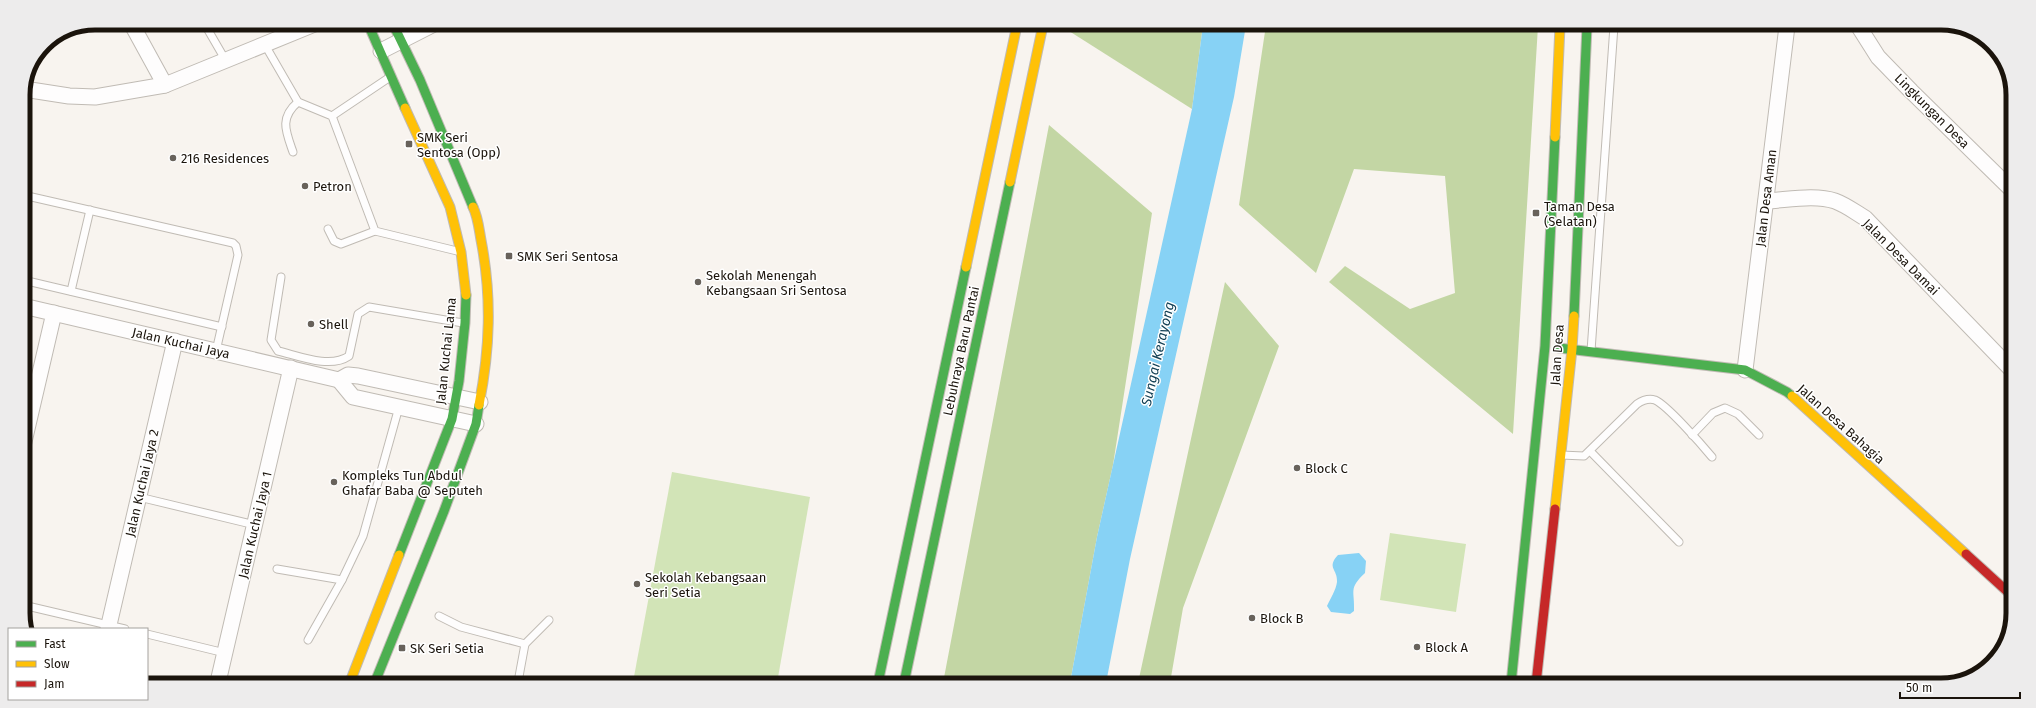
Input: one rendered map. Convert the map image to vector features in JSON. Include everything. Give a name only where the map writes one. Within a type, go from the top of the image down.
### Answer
[{"type":"main road","name":"Jalan Kuchai Lama","points":[[352,678],[452,419],[465,323],[466,299],[461,252],[450,207],[371,30]]},
{"type":"main road","points":[[377,678],[444,510],[476,424],[487,363],[489,311],[484,256],[475,211],[397,30]]},
{"type":"main road","name":"Lebuhraya Baru Pantai","points":[[879,678],[1016,30]]},
{"type":"main road","name":"Lebuhraya Baru Pantai","points":[[905,678],[1042,30]]},
{"type":"main road","name":"Jalan Desa","points":[[1512,678],[1545,346],[1560,30]]},
{"type":"main road","name":"Jalan Desa","points":[[1537,678],[1572,349],[1587,30]]},
{"type":"main road","name":"Jalan Desa Bahagia","points":[[1545,346],[1745,370],[1787,392],[2006,590]]},
{"type":"street","points":[[135,30],[165,85]]},
{"type":"street","points":[[30,90],[69,96],[95,97],[165,85],[265,45],[290,30]]},
{"type":"street","points":[[381,51],[422,30]]},
{"type":"street","name":"Jalan Desa Aman","points":[[1745,370],[1787,30]]},
{"type":"street","name":"Lingkungan Desa","points":[[1861,30],[1878,57],[2006,184]]},
{"type":"street","name":"Jalan Desa Damai","points":[[1766,201],[1814,199],[1834,200],[1865,218],[2006,364]]},
{"type":"street","name":"Jalan Kuchai Jaya","points":[[30,308],[216,351],[294,362],[339,380],[348,375],[358,376],[480,402]]},
{"type":"street","points":[[30,416],[54,313]]},
{"type":"street","name":"Jalan Kuchai Jaya 2","points":[[109,627],[175,341]]},
{"type":"street","name":"Jalan Kuchai Jaya 1","points":[[219,678],[294,362]]},
{"type":"street","points":[[339,380],[344,388],[354,397],[476,424]]},
{"type":"lane","points":[[208,30],[226,61]]},
{"type":"lane","points":[[1591,351],[1614,30]]},
{"type":"lane","points":[[265,45],[298,102],[332,116],[375,231]]},
{"type":"lane","points":[[332,116],[392,75]]},
{"type":"lane","points":[[293,152],[285,123],[287,114],[298,102]]},
{"type":"lane","points":[[30,197],[233,243],[236,246],[238,256],[216,351]]},
{"type":"lane","points":[[71,291],[90,210]]},
{"type":"lane","points":[[328,229],[334,241],[341,244],[375,231],[461,252]]},
{"type":"lane","points":[[281,277],[271,340],[278,351],[294,362],[332,362],[349,356],[358,314],[369,307],[465,323]]},
{"type":"lane","name":"Jalan Kuchai Jaya","points":[[30,282],[222,327]]},
{"type":"lane","points":[[1561,455],[1584,456],[1643,400],[1655,400],[1692,434],[1712,456]]},
{"type":"lane","points":[[308,640],[342,580],[363,536],[399,407]]},
{"type":"lane","points":[[1692,434],[1713,413],[1726,408],[1738,414],[1759,435]]},
{"type":"lane","points":[[1590,451],[1680,542]]},
{"type":"lane","points":[[139,497],[255,525]]},
{"type":"lane","points":[[277,569],[342,580]]},
{"type":"lane","points":[[30,607],[109,627]]},
{"type":"lane","points":[[439,616],[461,627],[525,644]]},
{"type":"lane","points":[[519,678],[525,644],[548,620]]},
{"type":"lane","points":[[148,634],[225,652]]},
{"type":"green space","points":[[1202,30],[1192,109],[1069,31]]},
{"type":"green space","points":[[1265,30],[1538,30],[1513,434],[1329,282],[1345,266],[1410,309],[1455,293],[1445,176],[1354,169],[1316,273],[1239,205]]},
{"type":"green space","points":[[1049,125],[1152,213],[1113,465],[1097,537],[1071,678],[944,678]]},
{"type":"green space","points":[[1225,282],[1279,346],[1183,608],[1171,678],[1139,678]]},
{"type":"green space","points":[[672,472],[810,497],[778,678],[634,678]]},
{"type":"green space","points":[[1390,533],[1466,544],[1456,612],[1380,600]]},
{"type":"water","name":"Sungai Kerayong","points":[[1202,30],[1245,30],[1234,97],[1130,559],[1107,678],[1071,678],[1097,537],[1192,109]]},
{"type":"water","points":[[1359,553],[1366,561],[1365,573],[1354,587],[1354,611],[1350,614],[1331,612],[1327,606],[1337,582],[1333,563],[1338,555]]},
{"type":"traffic: fast","points":[[371,30],[405,108]]},
{"type":"traffic: fast","points":[[396,30],[420,80],[473,207]]},
{"type":"traffic: fast","points":[[1574,316],[1587,30]]},
{"type":"traffic: fast","points":[[1512,678],[1545,346],[1555,137]]},
{"type":"traffic: fast","points":[[905,678],[1010,182]]},
{"type":"traffic: fast","points":[[879,678],[966,267]]},
{"type":"traffic: fast","points":[[399,555],[452,419],[459,381],[465,323],[466,295]]},
{"type":"traffic: fast","points":[[1559,348],[1745,370],[1792,396]]},
{"type":"traffic: fast","points":[[377,678],[444,511],[476,424],[479,405]]},
{"type":"traffic: slow","points":[[966,267],[1016,30]]},
{"type":"traffic: slow","points":[[1010,182],[1042,30]]},
{"type":"traffic: slow","points":[[1555,137],[1560,30]]},
{"type":"traffic: slow","points":[[405,108],[450,207],[461,252],[466,295]]},
{"type":"traffic: slow","points":[[473,207],[478,223],[485,261],[488,302],[486,364],[479,405]]},
{"type":"traffic: slow","points":[[1555,509],[1572,349],[1574,316]]},
{"type":"traffic: slow","points":[[1792,396],[1966,554]]},
{"type":"traffic: slow","points":[[352,678],[399,555]]},
{"type":"traffic: jam","points":[[1537,678],[1555,509]]},
{"type":"traffic: jam","points":[[1966,554],[2006,590]]},
{"type":"place","name":"SMK Seri Sentosa (Opp)","points":[[409,144]]},
{"type":"place","name":"216 Residences","points":[[173,158]]},
{"type":"place","name":"Petron","points":[[305,186]]},
{"type":"place","name":"Taman Desa (Selatan)","points":[[1536,213]]},
{"type":"place","name":"SMK Seri Sentosa","points":[[509,256]]},
{"type":"place","name":"Sekolah Menengah Kebangsaan Sri Sentosa","points":[[698,282]]},
{"type":"place","name":"Shell","points":[[311,324]]},
{"type":"place","name":"Block C","points":[[1297,468]]},
{"type":"place","name":"Kompleks Tun Abdul Ghafar Baba @ Seputeh","points":[[334,482]]},
{"type":"place","name":"Sekolah Kebangsaan Seri Setia","points":[[637,584]]},
{"type":"place","name":"Block B","points":[[1252,618]]},
{"type":"place","name":"Block A","points":[[1417,647]]},
{"type":"place","name":"SK Seri Setia","points":[[402,648]]}]
